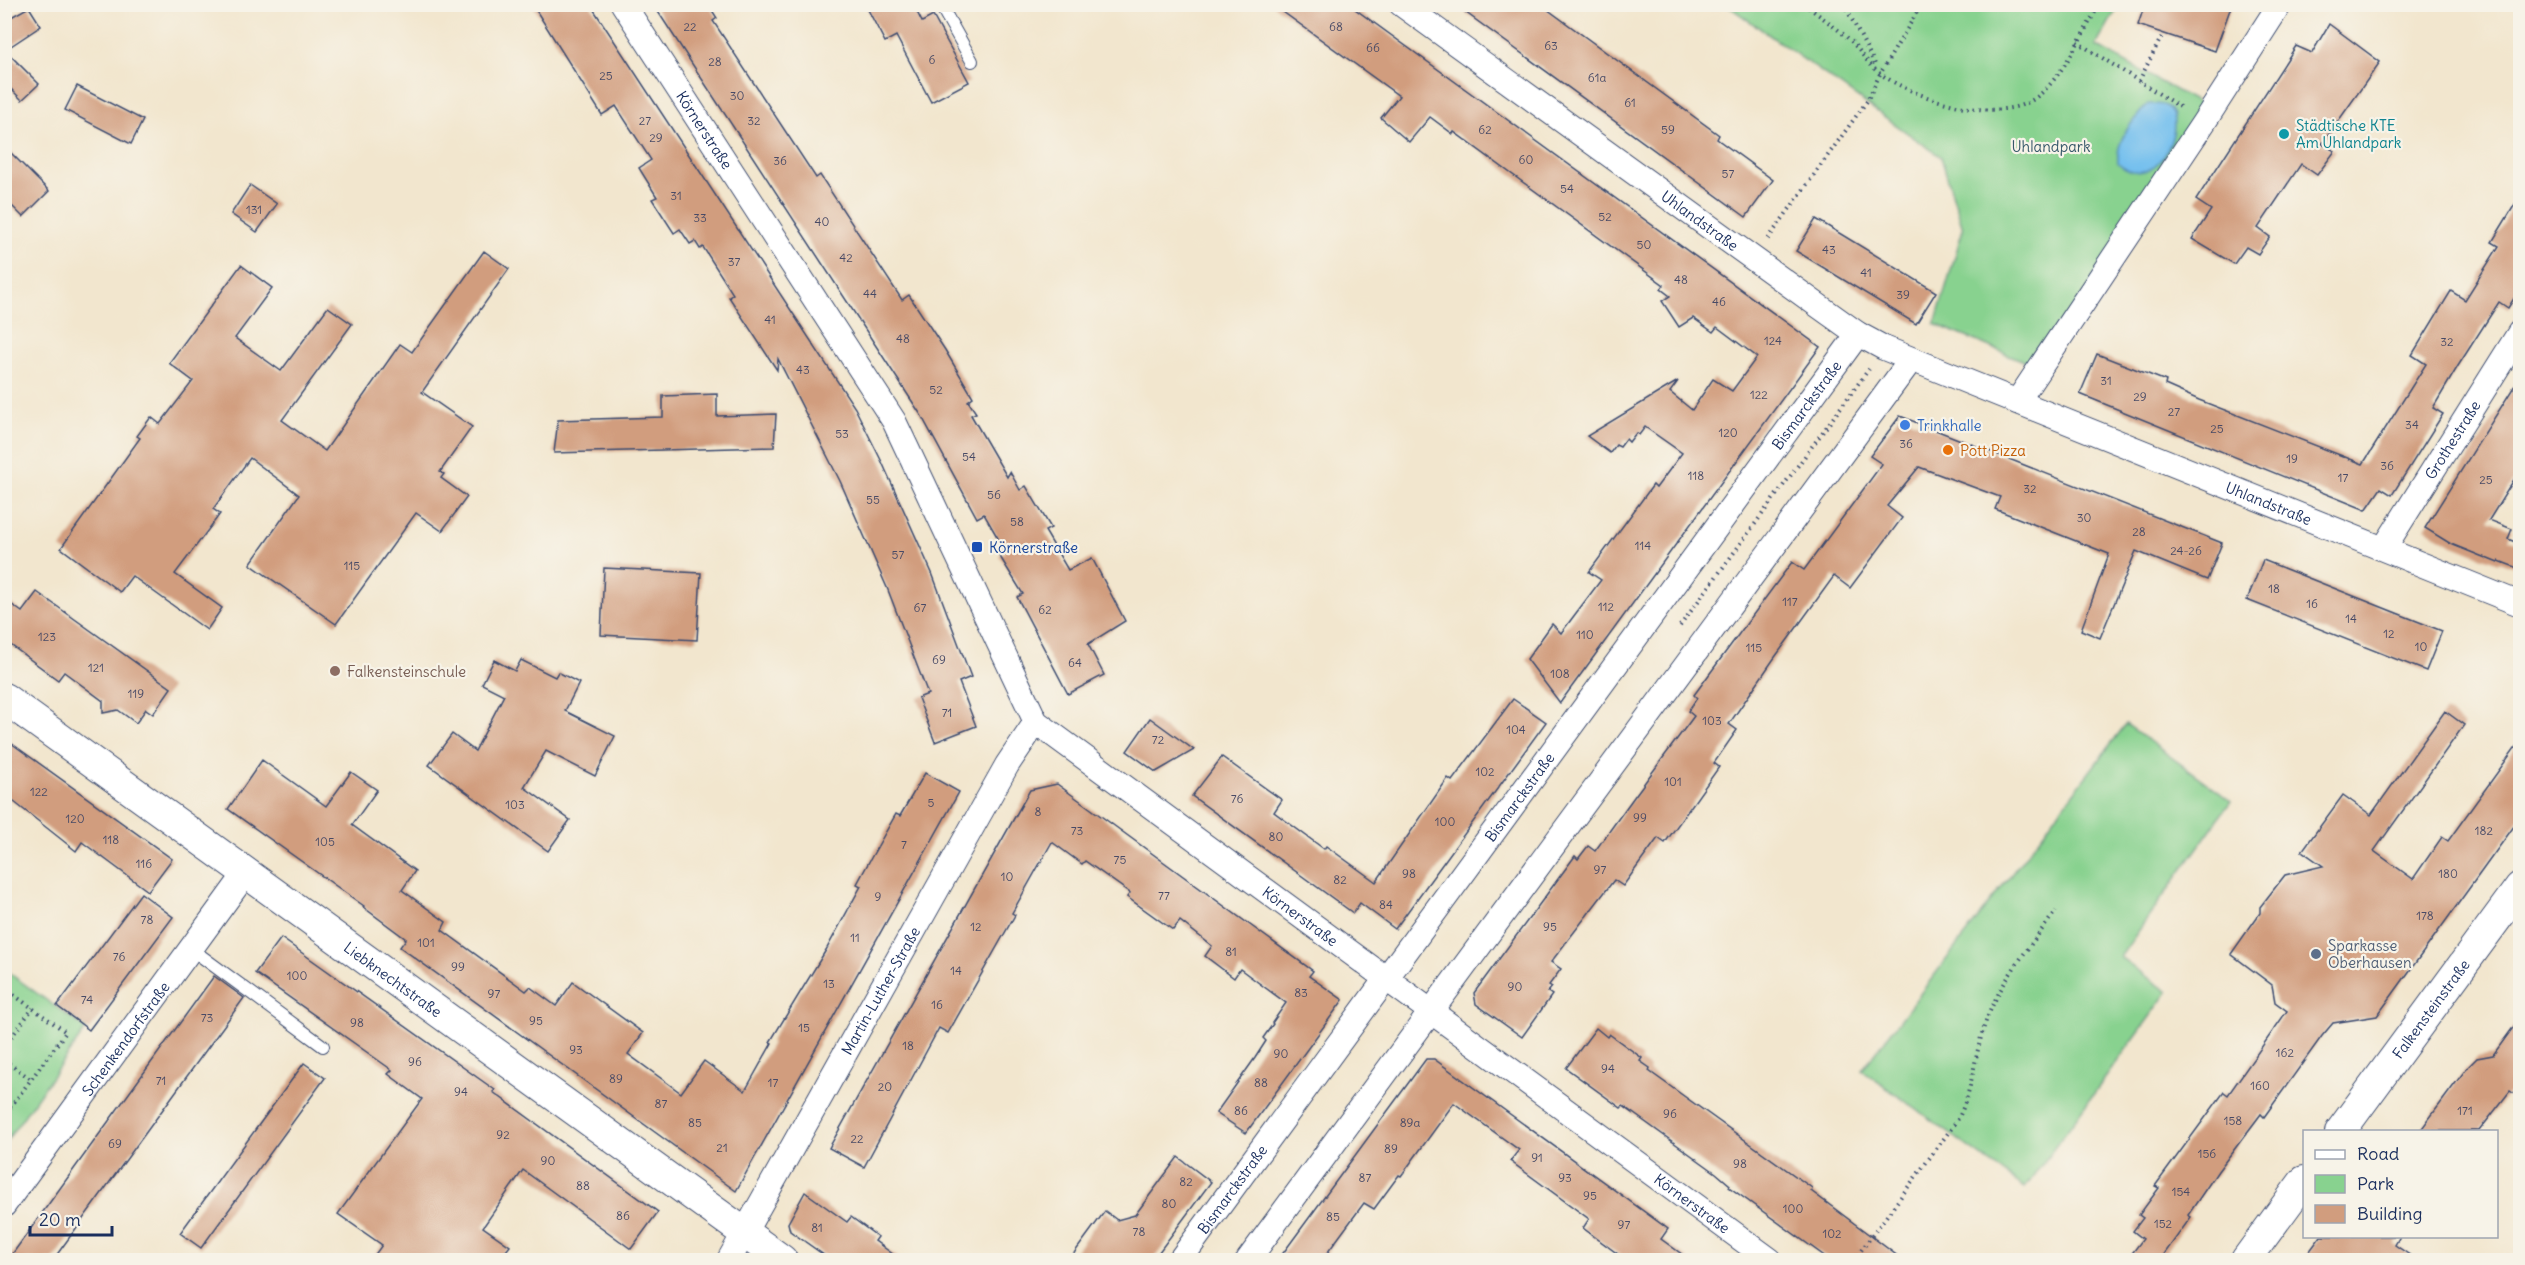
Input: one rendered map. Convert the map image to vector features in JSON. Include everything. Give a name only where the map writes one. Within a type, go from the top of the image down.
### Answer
[{"type":"street","name":"Körnerstraße","points":[[623,4],[894,421],[1036,722],[1770,1260]]},
{"type":"street","name":"Uhlandstraße","points":[[1401,4],[1858,334],[1911,360],[2520,604]]},
{"type":"street","points":[[2017,402],[2280,4]]},
{"type":"street","name":"Grothestraße","points":[[2384,548],[2520,332]]},
{"type":"street","name":"Bismarckstraße","points":[[1180,1260],[1858,334]]},
{"type":"street","points":[[1248,1260],[1911,360]]},
{"type":"street","name":"Liebknechtstraße","points":[[4,698],[782,1260]]},
{"type":"street","name":"Martin-Luther-Straße","points":[[729,1260],[1007,765],[1036,722]]},
{"type":"street","name":"Schenkendorfstraße","points":[[4,1205],[246,873]]},
{"type":"street","name":"Falkensteinstraße","points":[[2341,1130],[2520,887]]},
{"type":"street","points":[[2246,1260],[2303,1182]]},
{"type":"lane","points":[[940,4],[972,61]]},
{"type":"lane","points":[[190,948],[323,1046]]},
{"type":"path","points":[[1804,4],[1846,37],[1880,74],[1914,92],[1957,105],[2006,109],[2027,103],[2045,90],[2100,4]]},
{"type":"path","points":[[1844,4],[1880,74]]},
{"type":"path","points":[[1753,259],[1867,101],[1880,74],[1922,4]]},
{"type":"path","points":[[2139,81],[2163,34]]},
{"type":"path","points":[[2077,42],[2204,122]]},
{"type":"path","points":[[1854,1260],[1957,1121],[1966,1101],[1979,1044],[1992,1006],[2020,961],[2056,911]]},
{"type":"path","points":[[4,988],[66,1032],[4,1116]]},
{"type":"path","points":[[4,1047],[33,1008]]},
{"type":"path","points":[[4,1060],[31,1079]]},
{"type":"green space","name":"Uhlandpark","points":[[1727,5],[2119,5],[2096,46],[2204,106],[2043,369],[1935,324],[1963,229],[1941,157]]},
{"type":"green space","points":[[2126,724],[2231,801],[2120,957],[2168,992],[2025,1188],[1862,1070]]},
{"type":"green space","points":[[5,970],[86,1029],[5,1143]]},
{"type":"water","points":[[2148,104],[2160,104],[2170,110],[2174,119],[2174,131],[2164,156],[2155,165],[2144,171],[2132,171],[2118,163],[2119,146],[2131,124]]},
{"type":"building","points":[[532,4],[590,4],[855,408],[932,573],[971,677],[959,682],[976,726],[935,742],[918,698],[928,694],[888,590],[840,481],[778,359],[777,370],[729,297],[733,294],[703,247],[700,249],[695,241],[690,244],[680,229],[674,233],[652,199],[657,197],[639,168],[651,160],[616,106],[602,115]]},
{"type":"building","points":[[653,4],[708,4],[717,18],[713,21],[816,178],[820,175],[902,300],[909,295],[945,350],[973,397],[968,401],[976,413],[971,415],[1007,477],[1010,472],[1020,490],[1026,486],[1051,528],[1045,531],[1068,570],[1092,558],[1125,621],[1088,644],[1104,675],[1068,694],[1017,597],[1023,594],[999,555],[1006,552],[984,514],[977,518],[921,415]]},
{"type":"building","points":[[865,4],[913,4],[922,22],[933,16],[969,82],[931,102],[896,36],[885,42]]},
{"type":"building","points":[[1272,4],[1348,4],[1820,347],[1560,703],[1527,659],[1552,624],[1561,633],[1601,580],[1589,572],[1653,485],[1656,488],[1682,453],[1645,427],[1629,442],[1626,439],[1620,447],[1616,445],[1610,453],[1587,436],[1678,381],[1670,392],[1692,410],[1713,379],[1732,391],[1757,357],[1717,327],[1713,332],[1693,318],[1679,327],[1662,301],[1670,296],[1661,289],[1664,285],[1454,132],[1453,134],[1430,117],[1409,142],[1381,118],[1399,96]]},
{"type":"building","points":[[1454,4],[1540,4],[1719,135],[1717,139],[1773,180],[1746,217]]},
{"type":"building","points":[[2145,4],[2232,4],[2215,51],[2138,25]]},
{"type":"building","points":[[29,7],[41,26],[5,50],[39,84],[22,100],[4,82],[4,21]]},
{"type":"building","name":"Städtische KTE Am Uhlandpark","points":[[2329,24],[2380,62],[2322,144],[2335,151],[2317,175],[2301,164],[2258,228],[2270,237],[2258,254],[2246,247],[2234,264],[2192,239],[2211,210],[2196,200],[2296,46],[2312,53]]},
{"type":"building","points":[[77,86],[143,120],[131,144],[65,110]]},
{"type":"building","points":[[4,146],[49,191],[23,217],[4,198]]},
{"type":"building","points":[[250,185],[277,204],[257,232],[231,214]]},
{"type":"building","points":[[2520,196],[2520,289],[2508,308],[2499,302],[2458,366],[2433,408],[2443,414],[2392,495],[2381,488],[2366,510],[2080,394],[2097,354],[2166,381],[2165,385],[2199,400],[2363,464],[2426,364],[2412,355],[2451,291],[2465,300],[2499,246],[2492,242]]},
{"type":"building","points":[[1816,219],[1936,292],[1916,324],[1796,251]]},
{"type":"building","points":[[484,251],[509,269],[422,392],[472,427],[440,472],[444,474],[441,478],[467,497],[442,531],[416,513],[336,624],[250,564],[299,495],[250,458],[213,509],[220,514],[175,574],[222,608],[207,630],[132,576],[120,592],[61,548],[140,438],[137,436],[151,417],[160,424],[193,381],[169,363],[241,265],[272,288],[235,338],[281,371],[328,307],[352,324],[282,420],[325,451],[400,344],[412,352]]},
{"type":"building","points":[[2520,377],[2520,470],[2489,520],[2512,529],[2508,539],[2520,544],[2520,569],[2499,561],[2498,563],[2451,544],[2425,528]]},
{"type":"building","points":[[717,394],[717,416],[776,414],[774,447],[554,453],[558,420],[663,417],[663,396]]},
{"type":"building","points":[[1900,416],[2222,543],[2207,580],[2136,551],[2100,638],[2081,630],[2109,554],[1995,509],[2000,497],[1919,467],[1887,506],[1902,518],[1850,588],[1834,576],[1729,724],[1737,730],[1714,763],[1719,767],[1665,843],[1658,838],[1623,886],[1614,880],[1551,962],[1561,969],[1549,985],[1552,987],[1548,992],[1552,995],[1522,1037],[1476,1004],[1474,993],[1575,856],[1578,859],[1588,846],[1595,851],[1694,716],[1688,711],[1697,698],[1694,695],[1792,562],[1804,570],[1882,464],[1870,456]]},
{"type":"building","points":[[2263,560],[2442,631],[2426,671],[2247,600]]},
{"type":"building","points":[[604,568],[701,573],[697,640],[601,635]]},
{"type":"building","points":[[37,592],[171,688],[153,714],[146,709],[136,723],[118,710],[103,713],[103,701],[64,672],[58,680],[4,640],[4,599],[22,612]]},
{"type":"building","points":[[494,660],[515,671],[521,660],[555,677],[558,672],[579,683],[565,711],[615,736],[595,776],[546,751],[524,787],[570,820],[548,851],[429,765],[452,734],[475,751],[504,695],[482,684]]},
{"type":"building","points":[[1513,699],[1546,722],[1395,929],[1360,903],[1353,913],[1192,796],[1222,757],[1282,800],[1274,812],[1324,849],[1326,846],[1376,882],[1448,778],[1452,781]]},
{"type":"building","points":[[2445,711],[2464,725],[2374,851],[2413,879],[2442,837],[2448,841],[2520,741],[2520,818],[2377,1016],[2333,1023],[2264,1117],[2261,1114],[2218,1171],[2188,1215],[2191,1217],[2160,1260],[2127,1260],[2143,1239],[2133,1231],[2143,1218],[2139,1215],[2159,1188],[2155,1186],[2224,1092],[2228,1095],[2287,1011],[2275,1002],[2272,985],[2231,954],[2260,913],[2260,907],[2285,875],[2323,866],[2302,851],[2343,795],[2371,815]]},
{"type":"building","points":[[1150,718],[1194,750],[1156,772],[1127,751]]},
{"type":"building","points":[[4,738],[172,859],[148,891],[82,842],[76,851],[4,794]]},
{"type":"building","points":[[262,760],[326,806],[351,772],[377,790],[352,825],[415,871],[402,890],[446,922],[442,930],[526,991],[530,987],[556,1006],[573,982],[643,1033],[628,1054],[681,1093],[704,1061],[745,1091],[772,1043],[770,1042],[826,950],[861,886],[857,884],[871,858],[896,814],[900,816],[925,773],[959,792],[736,1191],[400,947],[406,939],[364,906],[228,809]]},
{"type":"building","points":[[1057,784],[1313,971],[1309,976],[1343,1000],[1246,1133],[1216,1113],[1266,1041],[1263,1038],[1286,1003],[1240,969],[1234,978],[1205,956],[1212,946],[1180,921],[1173,930],[1127,897],[1130,893],[1085,861],[1082,864],[1052,842],[1012,913],[1015,915],[948,1033],[939,1028],[864,1167],[829,1148],[1030,790]]},
{"type":"building","points":[[141,893],[173,917],[89,1030],[57,1006]]},
{"type":"building","points":[[281,938],[495,1090],[493,1092],[658,1212],[631,1249],[523,1170],[483,1227],[510,1246],[499,1260],[371,1260],[382,1245],[338,1214],[422,1099],[388,1074],[392,1070],[255,973]]},
{"type":"building","points":[[214,976],[244,998],[53,1260],[8,1260]]},
{"type":"building","points":[[2520,1018],[2520,1098],[2510,1091],[2480,1130],[2421,1130],[2466,1069],[2477,1058],[2493,1055]]},
{"type":"building","points":[[1596,1028],[1607,1037],[1609,1034],[1642,1058],[1640,1061],[1650,1068],[1649,1071],[1812,1188],[1811,1191],[1903,1260],[1830,1260],[1729,1187],[1730,1185],[1716,1173],[1566,1068]]},
{"type":"building","points":[[1426,1059],[1434,1059],[1668,1229],[1661,1239],[1690,1260],[1626,1260],[1583,1228],[1589,1219],[1510,1161],[1519,1150],[1454,1103],[1374,1209],[1364,1203],[1322,1260],[1278,1260]]},
{"type":"building","points":[[304,1063],[325,1078],[201,1248],[180,1233]]},
{"type":"building","points":[[1178,1157],[1211,1182],[1153,1260],[1069,1260],[1105,1211],[1117,1220],[1135,1215]]},
{"type":"building","points":[[805,1192],[847,1222],[851,1217],[878,1237],[875,1241],[901,1260],[831,1260],[790,1231],[788,1223]]},
{"type":"building","points":[[2320,1238],[2399,1238],[2395,1245],[2417,1260],[2303,1260]]},
{"type":"place","name":"Städtische KTE Am Uhlandpark","points":[[2284,134]]},
{"type":"place","name":"Trinkhalle","points":[[1905,425]]},
{"type":"place","name":"Pott Pizza","points":[[1948,450]]},
{"type":"place","name":"Körnerstraße","points":[[977,547]]},
{"type":"place","name":"Falkensteinschule","points":[[335,671]]},
{"type":"place","name":"Sparkasse Oberhausen","points":[[2316,954]]}]
